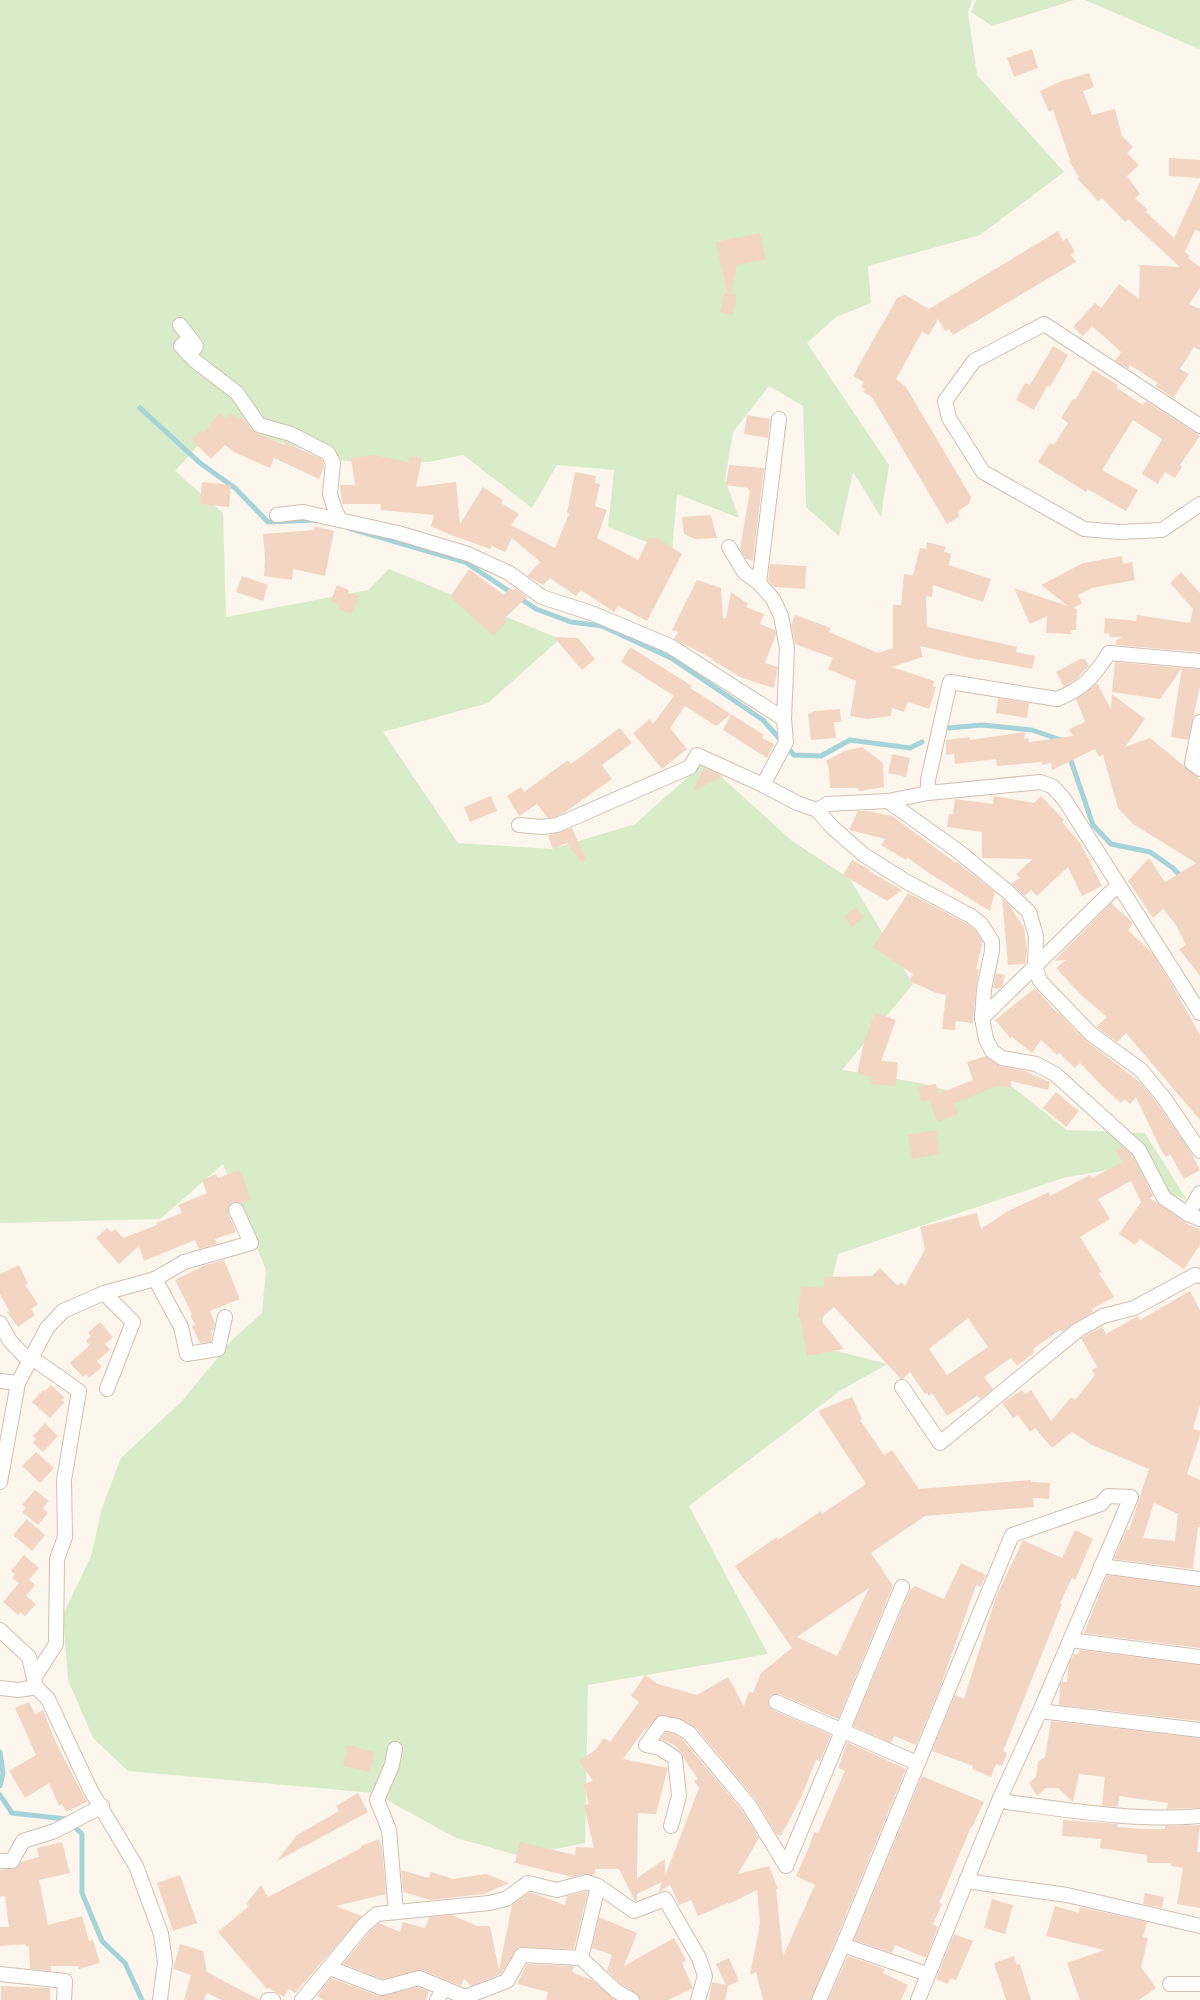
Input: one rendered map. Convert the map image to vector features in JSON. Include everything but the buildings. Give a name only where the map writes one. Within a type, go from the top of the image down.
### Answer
[{"type":"street","points":[[1200,426],[1044,324],[974,360],[945,401],[949,418],[983,472],[1084,529],[1119,532],[1162,530],[1200,504]]},
{"type":"street","points":[[180,326],[196,346],[194,349],[184,343],[181,346],[194,360],[237,393],[259,425],[290,434],[328,453],[334,463],[330,494],[340,520]]},
{"type":"street","points":[[759,583],[779,419]]},
{"type":"street","points":[[278,515],[303,512],[398,533],[475,557],[509,573],[542,597],[594,614],[670,646],[784,719]]},
{"type":"street","points":[[729,546],[744,572],[759,583],[773,599],[781,616],[787,648],[784,719],[786,742],[764,785]]},
{"type":"street","points":[[928,793],[928,780],[950,682],[1057,699],[1071,694],[1090,680],[1109,653],[1200,661]]},
{"type":"street","points":[[1200,722],[1192,763],[1200,769]]},
{"type":"street","points":[[519,825],[542,827],[558,825],[690,767],[697,755],[764,785],[797,803],[817,810],[832,827],[864,855],[907,882],[971,916],[981,924],[992,941],[992,951],[984,989],[982,1018],[986,1039],[992,1051],[1002,1058],[1036,1064],[1055,1074],[1139,1150],[1164,1198],[1194,1217],[1200,1193]]},
{"type":"street","points":[[817,810],[827,804],[888,801],[928,793],[1040,782],[1052,786],[1064,799],[1200,1013]]},
{"type":"street","points":[[888,801],[958,851],[1008,892],[1029,912],[1036,936],[1035,966],[1040,981],[1091,1034],[1141,1070],[1164,1098],[1200,1151]]},
{"type":"street","points":[[982,1018],[1118,885]]},
{"type":"street","points":[[0,1482],[18,1384],[48,1328],[63,1311],[104,1293],[155,1279],[184,1262],[251,1243],[236,1210]]},
{"type":"street","points":[[902,1387],[940,1443],[1078,1330],[1103,1316],[1134,1308],[1195,1275],[1200,1276]]},
{"type":"street","points":[[155,1279],[181,1327],[187,1354],[218,1349],[225,1317]]},
{"type":"street","points":[[104,1293],[133,1322],[108,1389]]},
{"type":"street","points":[[0,1323],[10,1341],[31,1360],[79,1391],[64,1480],[65,1537],[56,1559],[56,1644],[35,1682],[19,1690],[0,1688]]},
{"type":"street","points":[[0,1381],[18,1384]]},
{"type":"street","points":[[819,2000],[1012,1535],[1101,1504],[1108,1496],[1131,1497],[1040,1711],[1000,1798],[949,1926],[927,1974],[918,2000]]},
{"type":"street","points":[[1101,1566],[1200,1579]]},
{"type":"street","points":[[671,1826],[679,1796],[675,1758],[660,1748],[646,1745],[662,1723],[676,1726],[689,1733],[749,1806],[786,1866],[902,1587]]},
{"type":"street","points":[[0,1630],[29,1657],[35,1682],[48,1699],[91,1790],[102,1806],[136,1866],[161,1934],[165,1962],[160,2000]]},
{"type":"street","points":[[1070,1640],[1200,1657]]},
{"type":"street","points":[[776,1702],[918,1763]]},
{"type":"street","points":[[1040,1711],[1200,1730]]},
{"type":"street","points":[[395,1749],[392,1765],[377,1800],[389,1830],[396,1912]]},
{"type":"street","points":[[1000,1798],[1007,1802],[1085,1813],[1179,1818],[1200,1816]]},
{"type":"street","points":[[0,1861],[12,1861],[23,1841],[55,1831],[102,1806]]},
{"type":"street","points":[[966,1881],[1067,1894],[1200,1926]]},
{"type":"street","points":[[302,2000],[330,1968],[363,1926],[377,1914],[489,1903],[506,1898],[528,1882],[557,1890],[587,1882],[598,1886],[634,1911],[665,1898],[699,1958],[705,1976],[698,2000]]},
{"type":"street","points":[[581,1958],[598,1886]]},
{"type":"street","points":[[843,1945],[927,1974]]},
{"type":"street","points":[[330,1968],[382,1988],[419,1978],[440,1994],[465,1997],[507,1981],[522,1955],[581,1958],[616,1991],[632,2000]]},
{"type":"street","points":[[0,1974],[65,1982],[64,2000]]},
{"type":"street","points":[[1170,1984],[1200,1984]]},
{"type":"street","points":[[268,2000],[273,2000]]},
{"type":"green space","points":[[0,0],[972,0],[968,12],[977,75],[1064,172],[980,235],[868,266],[871,303],[836,317],[807,343],[889,465],[881,517],[853,472],[839,536],[806,507],[803,406],[769,386],[733,432],[725,479],[739,518],[677,494],[672,552],[608,527],[614,470],[557,465],[532,508],[463,455],[428,462],[345,461],[217,424],[175,471],[223,513],[226,617],[368,590],[389,569],[560,639],[488,703],[383,732],[458,843],[552,849],[635,824],[705,762],[792,841],[850,879],[913,984],[842,1070],[921,1083],[964,1095],[1002,1079],[1067,1130],[1145,1133],[1187,1200],[1113,1169],[1063,1178],[838,1254],[817,1346],[888,1364],[841,1390],[689,1506],[768,1654],[588,1685],[585,1843],[521,1856],[456,1838],[374,1793],[128,1771],[93,1738],[68,1680],[63,1615],[91,1556],[102,1508],[121,1458],[182,1401],[233,1339],[262,1313],[266,1270],[223,1164],[160,1219],[0,1223]]},
{"type":"green space","points":[[976,0],[1074,0],[992,26],[971,12]]},
{"type":"green space","points":[[1085,0],[1200,0],[1199,49]]},
{"type":"waterway","points":[[140,408],[200,463],[235,488],[268,522],[317,520]]},
{"type":"waterway","points":[[348,528],[465,562],[536,609],[571,622],[602,626],[671,658],[763,720],[794,755],[821,756],[850,740],[910,748],[922,742]]},
{"type":"waterway","points":[[948,728],[982,725],[1032,730],[1061,740]]},
{"type":"waterway","points":[[1069,755],[1093,825],[1111,844],[1150,852],[1173,868],[1182,878]]},
{"type":"waterway","points":[[0,1752],[3,1773],[0,1786]]},
{"type":"waterway","points":[[0,1795],[12,1813],[66,1819],[82,1834],[82,1893],[102,1941],[125,1963],[142,2000]]}]
